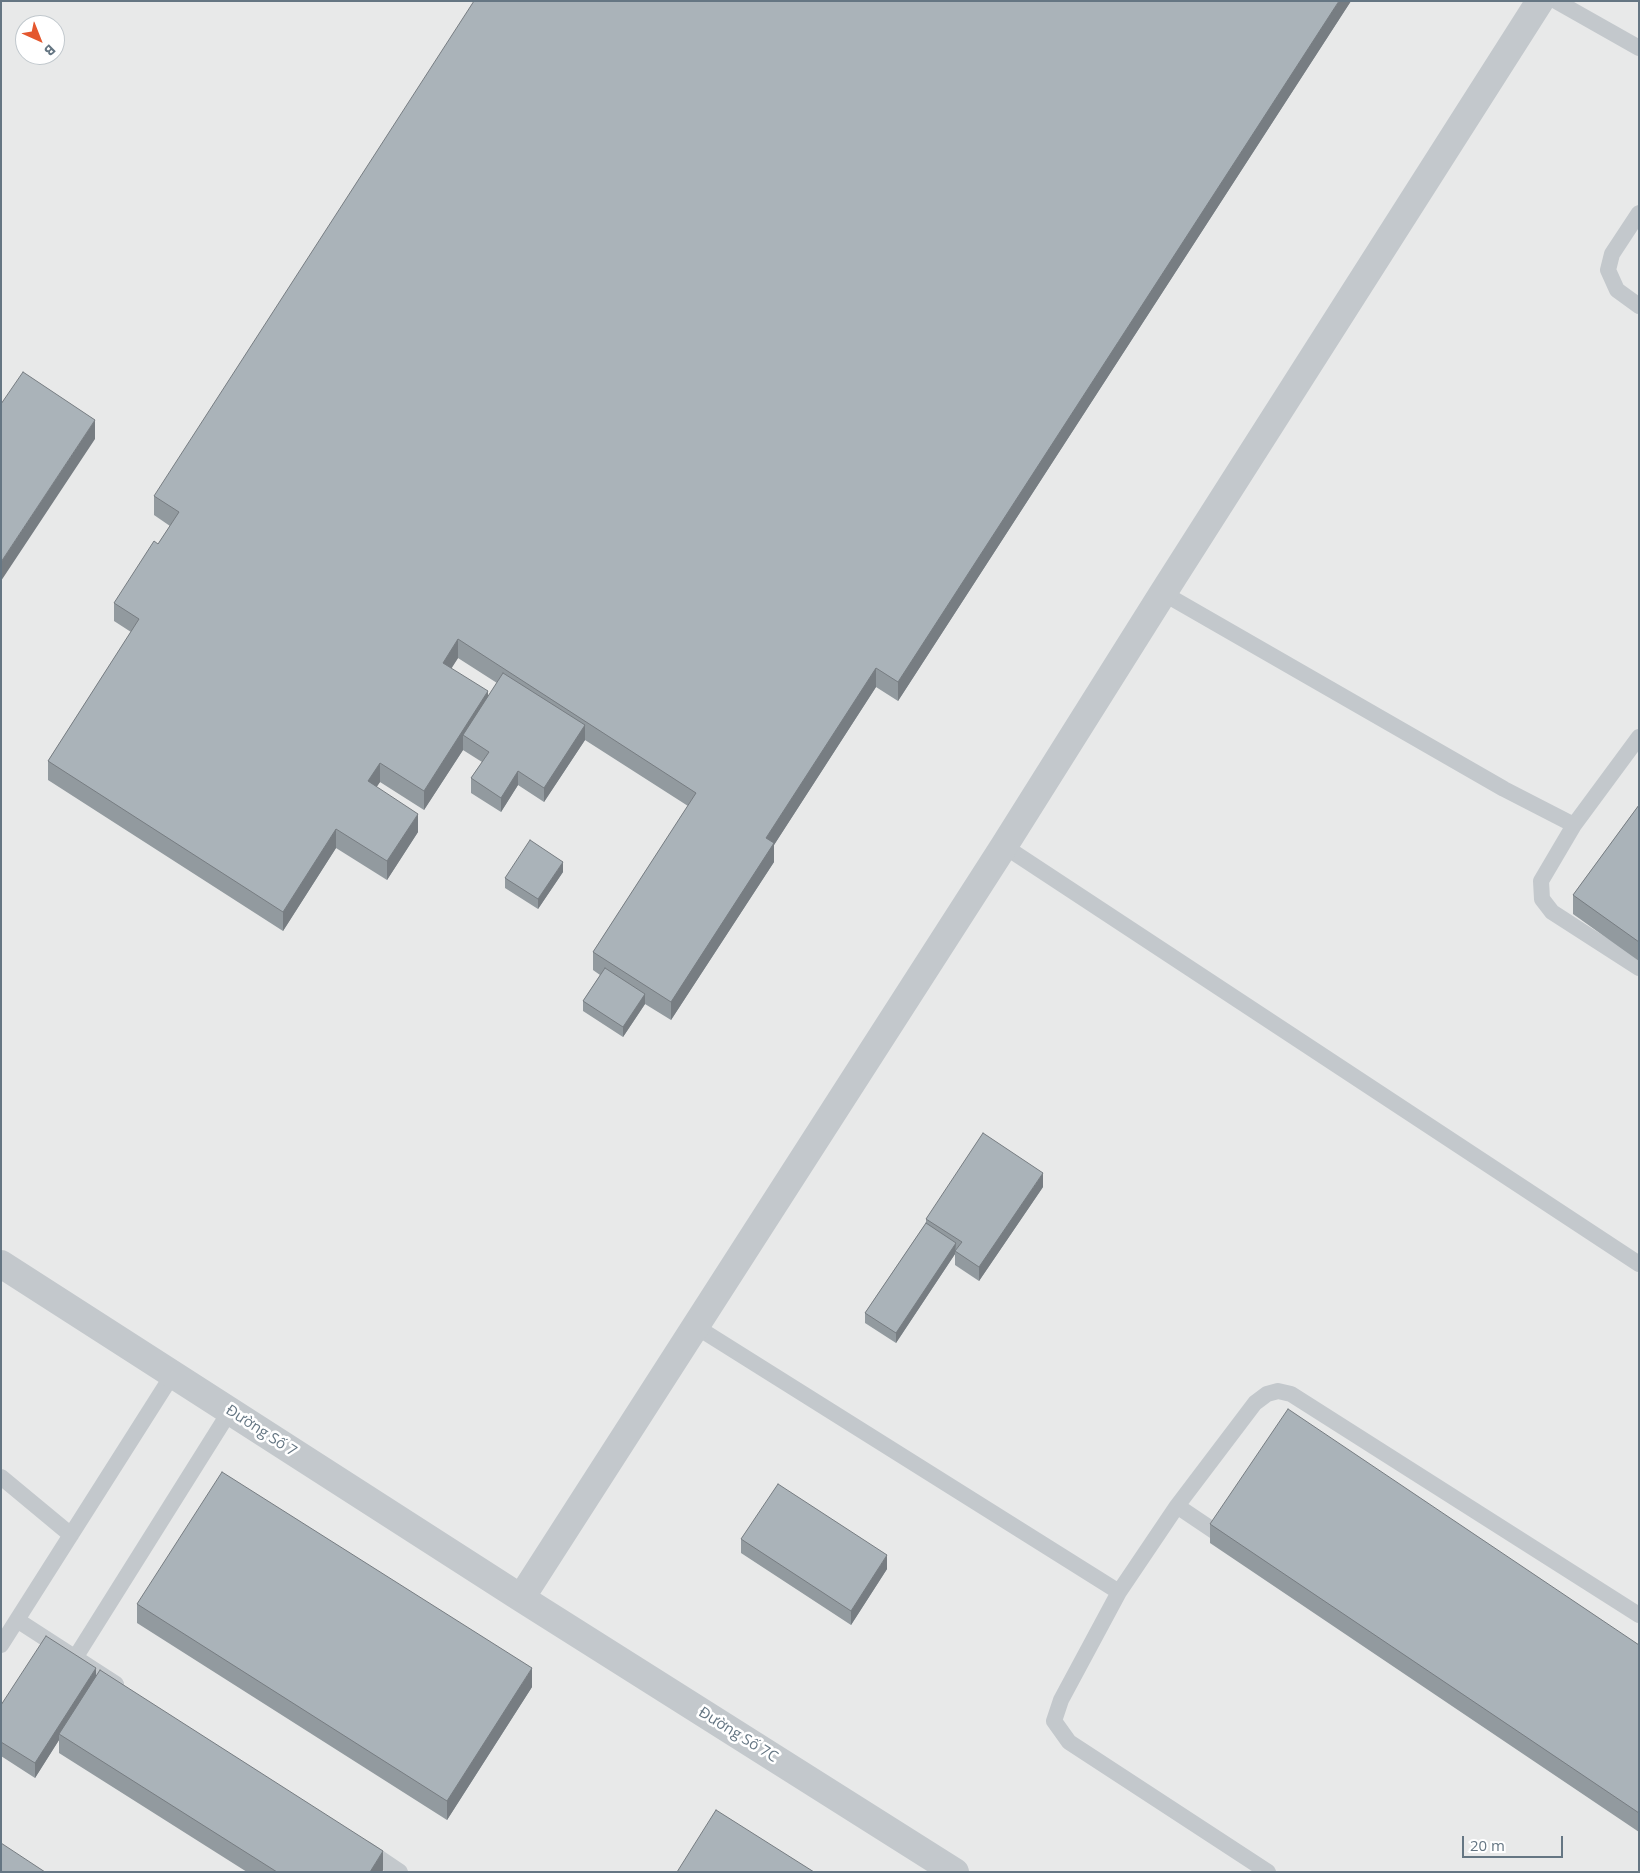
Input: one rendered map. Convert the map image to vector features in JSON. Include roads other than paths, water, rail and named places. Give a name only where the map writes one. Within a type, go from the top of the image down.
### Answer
[{"type":"street","points":[[521,1598],[1004,846],[1540,1]]},
{"type":"street","name":"Đường Số 7","points":[[1,1264],[521,1598]]},
{"type":"street","name":"Đường Số 7C","points":[[521,1598],[955,1872]]},
{"type":"lane","points":[[1556,1],[1639,48]]},
{"type":"lane","points":[[1639,213],[1612,254],[1608,270],[1617,290],[1639,306]]},
{"type":"lane","points":[[1163,593],[1504,789],[1574,825]]},
{"type":"lane","points":[[1639,737],[1574,825],[1541,881],[1542,899],[1552,912],[1639,968]]},
{"type":"lane","points":[[1004,846],[1639,1264]]},
{"type":"lane","points":[[695,1326],[1119,1592]]},
{"type":"lane","points":[[1,1645],[173,1374]]},
{"type":"lane","points":[[1268,1872],[1069,1742],[1054,1721],[1061,1700],[1119,1592],[1177,1506],[1255,1403],[1267,1394],[1278,1391],[1291,1394],[1639,1615]]},
{"type":"lane","points":[[75,1658],[230,1411]]},
{"type":"lane","points":[[1,1477],[71,1535]]},
{"type":"lane","points":[[1177,1506],[1243,1549]]},
{"type":"lane","points":[[17,1620],[125,1691]]},
{"type":"lane","points":[[350,1839],[400,1872]]}]
